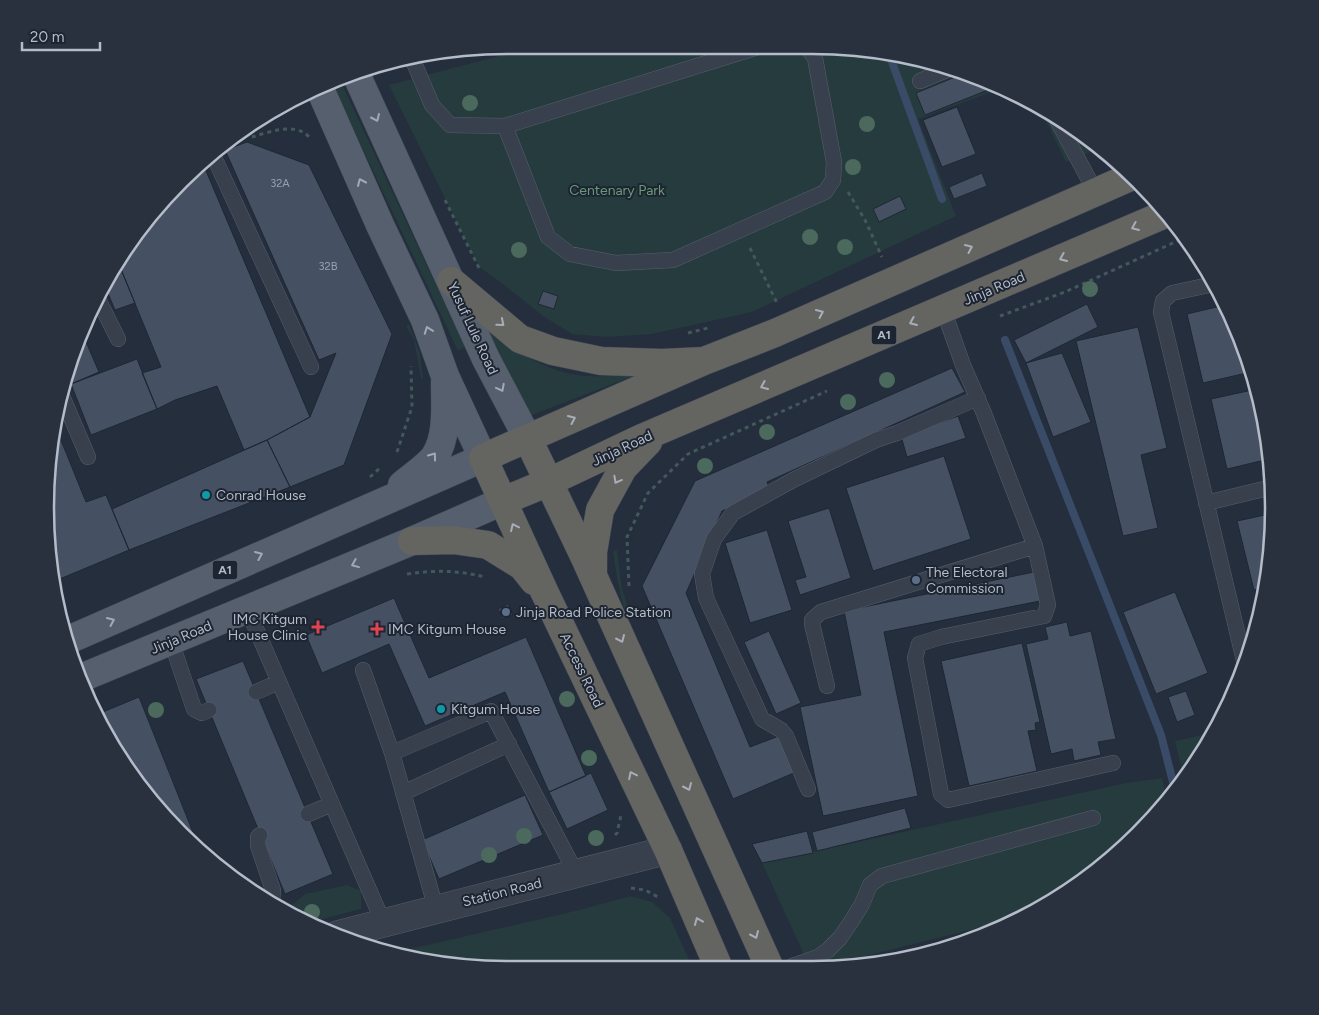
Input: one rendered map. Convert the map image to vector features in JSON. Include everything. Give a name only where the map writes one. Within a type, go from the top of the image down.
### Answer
[{"type":"highway","name":"A1","points":[[483,458],[704,361],[777,320],[1096,193],[1125,180]]},
{"type":"highway","name":"Jinja Road","points":[[503,501],[549,482],[660,430],[1160,216]]},
{"type":"highway","points":[[451,281],[520,339],[553,351],[601,361],[662,364],[704,361]]},
{"type":"highway","points":[[660,430],[623,468],[600,510],[593,552],[594,579],[767,961]]},
{"type":"highway","name":"Yusuf Lule Road","points":[[528,439],[594,579]]},
{"type":"highway","name":"Access Road","points":[[483,458],[544,591],[668,850],[716,961]]},
{"type":"highway","points":[[412,541],[453,540],[488,545],[522,566],[544,591]]},
{"type":"main road","name":"Yusuf Lule Road","points":[[358,79],[486,359],[528,439]]},
{"type":"main road","points":[[322,94],[380,225],[425,320],[445,376],[445,415],[442,440],[434,456],[385,501]]},
{"type":"main road","name":"Access Road","points":[[445,376],[483,458]]},
{"type":"main road","name":"A1","points":[[73,638],[483,458]]},
{"type":"main road","name":"Jinja Road","points":[[86,676],[412,541],[503,501]]},
{"type":"street","name":"Station Road","points":[[347,931],[668,850]]},
{"type":"lane","points":[[414,63],[432,105],[450,125],[505,126],[734,54]]},
{"type":"lane","points":[[505,126],[548,236],[570,254],[616,263],[673,260],[825,192],[833,180],[834,162],[815,58],[812,54]]},
{"type":"lane","points":[[920,81],[940,73]]},
{"type":"lane","points":[[1062,129],[1096,193]]},
{"type":"lane","points":[[215,160],[311,367]]},
{"type":"lane","points":[[1206,286],[1172,293],[1163,301],[1161,312],[1242,651]]},
{"type":"lane","points":[[102,306],[118,339]]},
{"type":"lane","points":[[943,309],[963,365],[978,398],[1035,546],[1048,605],[1044,616],[941,637],[919,644],[915,658],[940,794],[948,800],[1113,763]]},
{"type":"lane","points":[[808,789],[786,736],[781,730],[762,719],[706,598],[702,574],[714,539],[733,514],[795,479],[876,440],[897,433],[978,398]]},
{"type":"lane","points":[[66,404],[88,457]]},
{"type":"lane","points":[[1206,503],[1264,489]]},
{"type":"lane","points":[[826,686],[812,624],[812,620],[821,612],[1035,546]]},
{"type":"lane","points":[[247,608],[383,922]]},
{"type":"lane","points":[[171,641],[194,709],[202,713],[209,710]]},
{"type":"lane","points":[[363,670],[392,753],[436,909]]},
{"type":"lane","points":[[256,692],[279,682]]},
{"type":"lane","points":[[392,753],[491,710],[576,873]]},
{"type":"lane","points":[[403,793],[509,744]]},
{"type":"lane","points":[[308,814],[332,804]]},
{"type":"lane","points":[[806,961],[818,957],[840,938],[862,904],[870,885],[882,876],[1093,818]]},
{"type":"lane","points":[[260,836],[258,837],[258,846],[273,890],[273,895]]},
{"type":"path","points":[[252,136],[290,128],[308,135],[314,142]]},
{"type":"path","points":[[833,175],[848,192],[865,220],[883,258]]},
{"type":"path","points":[[741,230],[777,320]]},
{"type":"path","points":[[997,317],[1065,292],[1178,241]]},
{"type":"path","points":[[392,457],[398,451],[412,407],[411,364]]},
{"type":"path","points":[[629,587],[627,537],[648,493],[688,454],[835,387]]},
{"type":"path","points":[[362,482],[385,464]]},
{"type":"path","points":[[637,505],[639,512]]},
{"type":"path","points":[[400,575],[434,570],[459,571],[492,580]]},
{"type":"path","points":[[611,838],[617,833],[622,810]]},
{"type":"path","points":[[622,887],[645,890],[664,900]]},
{"type":"green space","name":"Centenary Park","points":[[506,54],[812,54],[841,55],[900,62],[929,69],[992,92],[918,119],[956,216],[752,312],[652,334],[608,337],[572,334],[543,316],[479,267],[389,85]]},
{"type":"green space","points":[[342,85],[465,347],[458,351],[334,88]]},
{"type":"green space","points":[[1045,119],[1064,130],[1092,151],[1066,162]]},
{"type":"green space","points":[[409,324],[420,354],[423,379],[421,378],[414,340],[406,326]]},
{"type":"green space","points":[[482,327],[519,352],[559,371],[589,376],[639,374],[529,416]]},
{"type":"green space","points":[[617,550],[622,589],[628,607],[624,609],[613,551]]},
{"type":"green space","points":[[1203,735],[1182,770],[1175,741]]},
{"type":"green space","points":[[1162,778],[1165,792],[1153,807],[1111,849],[1064,885],[988,925],[855,959],[807,961],[762,863],[1126,783]]},
{"type":"green space","points":[[347,885],[361,891],[361,909],[319,920],[292,906],[305,894]]},
{"type":"green space","points":[[631,896],[652,902],[670,918],[690,961],[478,960],[406,950],[567,913]]},
{"type":"building","points":[[955,77],[989,90],[925,115],[916,93]]},
{"type":"building","points":[[957,107],[976,154],[942,167],[923,120]]},
{"type":"building","points":[[247,142],[309,165],[392,334],[344,465],[290,487],[267,440],[310,417],[336,353],[319,360],[226,152],[231,148]]},
{"type":"building","points":[[205,169],[310,417],[244,450],[217,386],[175,400],[157,409],[142,373],[161,367],[121,270],[130,255],[166,208]]},
{"type":"building","points":[[982,173],[987,186],[954,199],[949,187]]},
{"type":"building","points":[[900,196],[906,209],[879,222],[873,209]]},
{"type":"building","points":[[121,270],[135,303],[115,310],[108,294]]},
{"type":"building","points":[[543,291],[558,296],[554,309],[538,304]]},
{"type":"building","points":[[1087,304],[1098,327],[1026,363],[1014,340]]},
{"type":"building","points":[[1218,307],[1231,334],[1245,373],[1203,383],[1187,314]]},
{"type":"building","points":[[1138,327],[1167,448],[1141,455],[1158,528],[1123,536],[1076,341]]},
{"type":"building","points":[[86,341],[99,372],[71,384],[78,362]]},
{"type":"building","points":[[1062,353],[1091,422],[1053,437],[1026,363]]},
{"type":"building","points":[[137,359],[157,409],[91,435],[71,384]]},
{"type":"building","points":[[952,368],[965,392],[767,482],[771,491],[722,511],[686,593],[750,747],[779,736],[796,772],[733,799],[642,586],[695,481]]},
{"type":"building","points":[[1250,390],[1257,419],[1262,461],[1227,469],[1211,399]]},
{"type":"building","points":[[958,416],[966,438],[907,457],[901,436]]},
{"type":"building","points":[[60,437],[86,502],[106,495],[129,550],[60,579],[54,508]]},
{"type":"building","name":"Conrad House","points":[[267,440],[290,487],[129,550],[112,509]]},
{"type":"building","points":[[944,456],[971,539],[873,571],[846,488]]},
{"type":"building","points":[[829,508],[851,578],[800,595],[795,580],[806,577],[788,521]]},
{"type":"building","points":[[1265,515],[1258,589],[1254,590],[1237,521]]},
{"type":"building","points":[[767,530],[792,610],[750,623],[725,543]]},
{"type":"building","points":[[1034,572],[1040,601],[884,632],[918,796],[823,816],[800,707],[861,695],[844,611]]},
{"type":"building","points":[[1175,592],[1208,673],[1156,694],[1123,612]]},
{"type":"building","name":"Kitgum House","points":[[394,598],[429,678],[526,637],[586,776],[549,792],[505,692],[425,726],[389,644],[322,673],[306,635]]},
{"type":"building","points":[[508,604],[513,615],[503,619],[498,609]]},
{"type":"building","points":[[1067,622],[1070,636],[1091,631],[1116,739],[1098,742],[1101,755],[1074,761],[1072,749],[1051,754],[1026,644],[1048,639],[1045,627]]},
{"type":"building","points":[[769,631],[801,703],[776,714],[744,642]]},
{"type":"building","points":[[1022,643],[1040,722],[1035,723],[1036,730],[1028,731],[1037,771],[969,786],[941,661]]},
{"type":"building","points":[[243,661],[333,874],[285,894],[196,679]]},
{"type":"building","points":[[1186,691],[1195,715],[1177,722],[1168,697]]},
{"type":"building","points":[[139,697],[194,835],[166,807],[130,760],[103,712]]},
{"type":"building","points":[[591,773],[608,810],[567,829],[549,792]]},
{"type":"building","points":[[525,795],[543,835],[439,879],[422,840]]},
{"type":"building","points":[[905,808],[911,828],[817,851],[812,832]]},
{"type":"building","points":[[807,831],[813,853],[762,863],[752,844]]},
{"type":"waterway","points":[[891,61],[942,199]]},
{"type":"waterway","points":[[1005,340],[1161,735],[1173,782]]},
{"type":"place","name":"Conrad House","points":[[206,495]]},
{"type":"place","name":"The Electoral Commission","points":[[916,580]]},
{"type":"place","name":"Jinja Road Police Station","points":[[506,612]]},
{"type":"place","name":"IMC Kitgum House Clinic","points":[[318,627]]},
{"type":"place","name":"IMC Kitgum House","points":[[377,629]]},
{"type":"place","name":"Kitgum House","points":[[441,709]]}]
